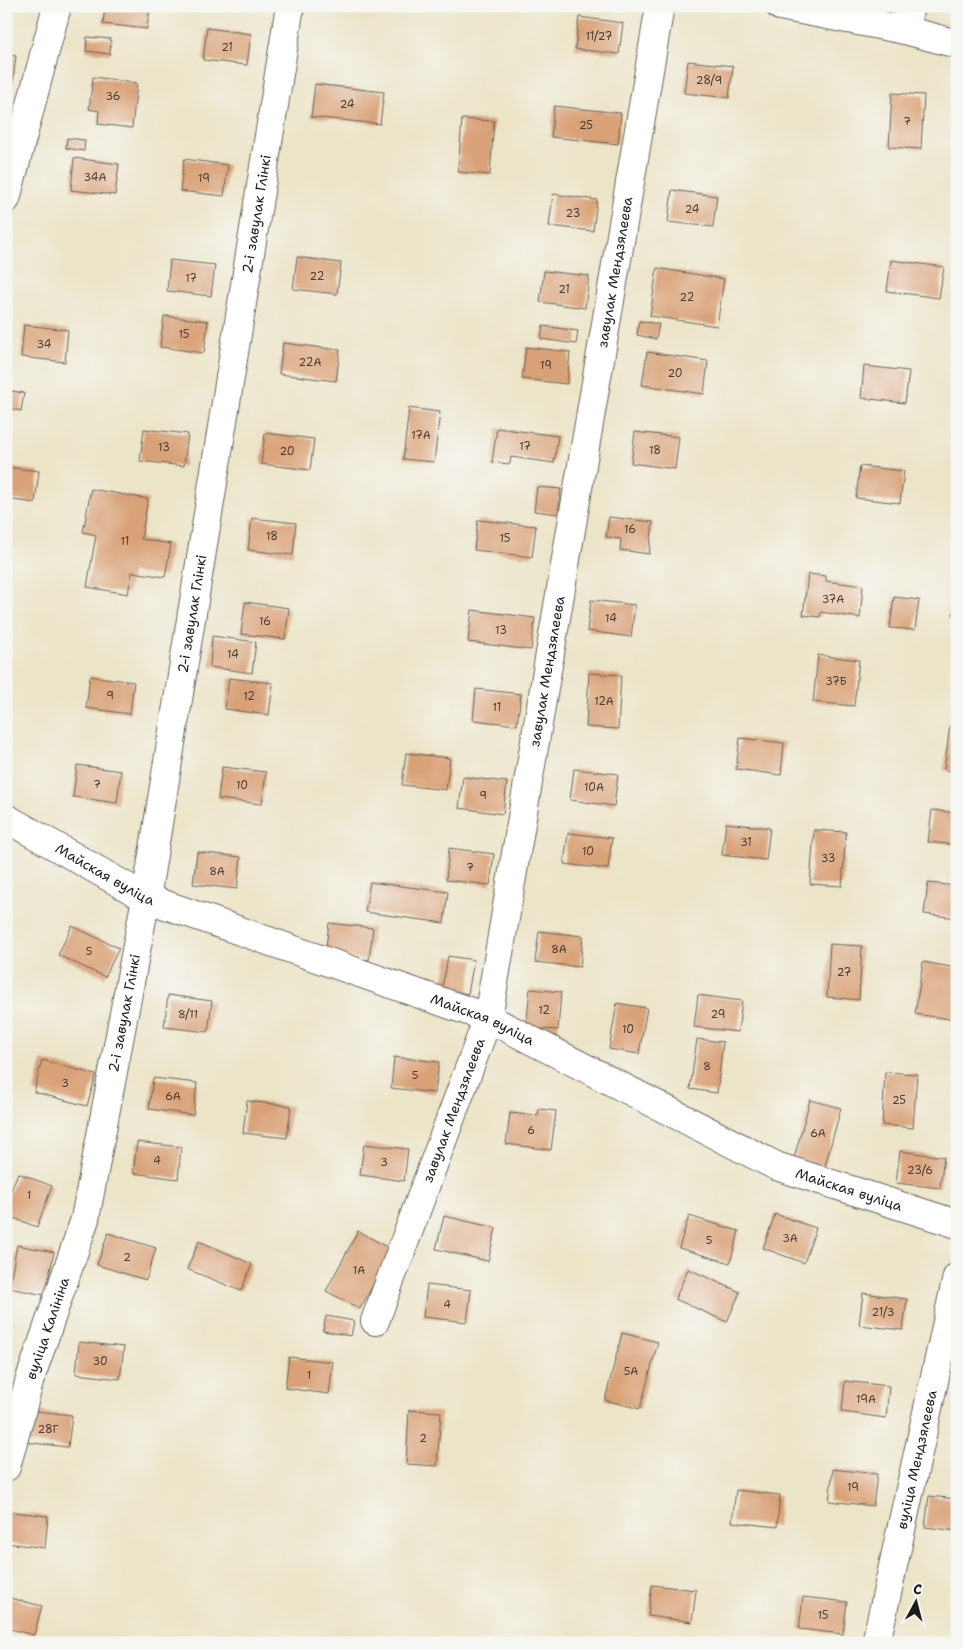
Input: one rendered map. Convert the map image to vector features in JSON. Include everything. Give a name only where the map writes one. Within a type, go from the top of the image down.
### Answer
[{"type":"street","points":[[6,199],[57,6]]},
{"type":"street","name":"2-і завулак Глінкі","points":[[86,1219],[146,898],[290,6]]},
{"type":"street","name":"завулак Мендзялеева","points":[[375,1321],[488,1018],[660,6]]},
{"type":"street","points":[[780,6],[908,18],[957,44]]},
{"type":"street","name":"Майская вуліца","points":[[6,818],[146,898],[488,1018],[776,1166],[957,1224]]},
{"type":"street","name":"вуліца Калініна","points":[[6,1467],[30,1379],[86,1219]]},
{"type":"street","name":"вуліца Мендзялеева","points":[[876,1643],[957,1276]]},
{"type":"building","points":[[105,6],[150,6],[147,29],[103,24]]},
{"type":"building","points":[[337,6],[382,6],[381,14],[337,8]]},
{"type":"building","points":[[579,17],[623,23],[619,54],[575,49]]},
{"type":"building","points":[[207,28],[251,34],[247,65],[203,60]]},
{"type":"building","points":[[87,37],[111,39],[110,54],[86,51]]},
{"type":"building","points":[[6,55],[16,56],[12,88],[6,87]]},
{"type":"building","points":[[688,61],[733,66],[729,98],[684,93]]},
{"type":"building","points":[[93,77],[137,83],[132,128],[98,124],[99,111],[89,109]]},
{"type":"building","points":[[315,84],[384,92],[380,124],[311,117]]},
{"type":"building","points":[[892,93],[924,95],[921,149],[889,147]]},
{"type":"building","points":[[554,106],[621,113],[618,144],[551,137]]},
{"type":"building","points":[[462,119],[494,121],[490,175],[458,172]]},
{"type":"building","points":[[67,138],[85,140],[84,151],[66,148]]},
{"type":"building","points":[[74,158],[119,164],[115,195],[71,190]]},
{"type":"building","points":[[184,159],[228,165],[224,196],[180,191]]},
{"type":"building","points":[[672,190],[717,196],[713,227],[668,222]]},
{"type":"building","points":[[553,194],[597,200],[593,231],[549,226]]},
{"type":"building","points":[[297,257],[341,263],[337,294],[293,289]]},
{"type":"building","points":[[170,260],[215,265],[211,296],[167,291]]},
{"type":"building","points":[[891,260],[944,267],[939,298],[887,291]]},
{"type":"building","points":[[657,268],[724,279],[717,326],[650,316]]},
{"type":"building","points":[[544,271],[589,276],[585,308],[540,302]]},
{"type":"building","points":[[164,316],[208,321],[204,353],[160,347]]},
{"type":"building","points":[[639,321],[659,324],[656,339],[637,335]]},
{"type":"building","points":[[24,325],[68,330],[65,362],[21,357]]},
{"type":"building","points":[[543,326],[578,331],[576,344],[541,339]]},
{"type":"building","points":[[283,343],[340,350],[336,381],[279,374]]},
{"type":"building","points":[[526,347],[570,352],[567,384],[522,379]]},
{"type":"building","points":[[647,352],[708,361],[704,394],[642,385]]},
{"type":"building","points":[[864,366],[909,371],[905,403],[861,398]]},
{"type":"building","points":[[955,370],[957,370],[957,390],[953,390]]},
{"type":"building","points":[[6,390],[24,393],[21,411],[6,408]]},
{"type":"building","points":[[409,408],[440,412],[434,462],[403,459]]},
{"type":"building","points":[[497,428],[558,436],[554,463],[511,457],[510,464],[492,462]]},
{"type":"building","points":[[144,429],[188,434],[184,466],[140,461]]},
{"type":"building","points":[[635,432],[679,437],[675,469],[631,463]]},
{"type":"building","points":[[265,433],[314,439],[310,470],[261,464]]},
{"type":"building","points":[[860,466],[904,471],[900,503],[856,498]]},
{"type":"building","points":[[6,467],[39,471],[35,503],[6,499]]},
{"type":"building","points":[[537,487],[561,489],[558,514],[534,511]]},
{"type":"building","points":[[91,489],[148,499],[141,539],[171,544],[165,577],[132,572],[128,594],[87,587],[96,535],[83,532]]},
{"type":"building","points":[[609,517],[653,522],[649,554],[620,550],[621,539],[606,537]]},
{"type":"building","points":[[252,518],[296,523],[293,555],[248,550]]},
{"type":"building","points":[[478,520],[536,526],[532,557],[474,550]]},
{"type":"building","points":[[808,574],[826,576],[826,581],[863,586],[860,618],[821,612],[820,617],[803,615]]},
{"type":"building","points":[[955,595],[957,595],[957,616],[953,615]]},
{"type":"building","points":[[894,597],[919,600],[915,630],[890,628]]},
{"type":"building","points":[[591,600],[635,605],[631,637],[587,631]]},
{"type":"building","points":[[245,602],[289,608],[285,639],[241,634]]},
{"type":"building","points":[[472,610],[535,618],[531,650],[468,642]]},
{"type":"building","points":[[212,636],[256,642],[252,673],[210,667]]},
{"type":"building","points":[[818,655],[859,660],[854,706],[813,702]]},
{"type":"building","points":[[589,673],[621,675],[618,729],[586,727]]},
{"type":"building","points":[[90,676],[134,682],[130,714],[86,708]]},
{"type":"building","points":[[229,678],[273,683],[269,715],[225,709]]},
{"type":"building","points":[[476,689],[521,694],[517,725],[473,720]]},
{"type":"building","points":[[950,725],[957,726],[957,771],[944,770]]},
{"type":"building","points":[[740,738],[784,743],[781,775],[736,769]]},
{"type":"building","points":[[406,753],[450,758],[446,790],[402,785]]},
{"type":"building","points":[[77,765],[121,771],[117,803],[73,797]]},
{"type":"building","points":[[222,767],[266,772],[262,804],[218,799]]},
{"type":"building","points":[[574,769],[618,774],[614,806],[570,800]]},
{"type":"building","points":[[463,777],[507,782],[503,814],[459,808]]},
{"type":"building","points":[[932,810],[957,813],[957,845],[928,842]]},
{"type":"building","points":[[726,823],[770,828],[766,860],[722,855]]},
{"type":"building","points":[[814,830],[846,832],[842,886],[810,884]]},
{"type":"building","points":[[568,833],[612,838],[608,869],[564,864]]},
{"type":"building","points":[[449,848],[494,854],[490,885],[446,880]]},
{"type":"building","points":[[197,852],[241,857],[237,889],[193,884]]},
{"type":"building","points":[[370,882],[448,892],[444,923],[365,912]]},
{"type":"building","points":[[928,883],[957,886],[957,918],[924,914]]},
{"type":"building","points":[[329,923],[373,928],[369,960],[325,955]]},
{"type":"building","points":[[72,926],[119,948],[105,977],[58,955]]},
{"type":"building","points":[[539,931],[583,936],[580,967],[535,962]]},
{"type":"building","points":[[830,944],[862,946],[859,1000],[827,997]]},
{"type":"building","points":[[448,956],[474,960],[468,994],[442,989]]},
{"type":"building","points":[[923,962],[957,968],[957,1020],[915,1014]]},
{"type":"building","points":[[530,989],[561,992],[558,1030],[526,1028]]},
{"type":"building","points":[[168,995],[212,1001],[208,1032],[164,1027]]},
{"type":"building","points":[[698,995],[742,1001],[738,1032],[694,1027]]},
{"type":"building","points":[[617,1003],[647,1008],[639,1054],[609,1049]]},
{"type":"building","points":[[697,1039],[723,1042],[717,1093],[690,1089]]},
{"type":"building","points":[[394,1057],[439,1062],[435,1093],[391,1088]]},
{"type":"building","points":[[42,1060],[96,1075],[87,1106],[34,1092]]},
{"type":"building","points":[[885,1072],[917,1074],[913,1128],[882,1125]]},
{"type":"building","points":[[153,1078],[197,1083],[193,1115],[149,1109]]},
{"type":"building","points":[[810,1100],[841,1108],[825,1166],[794,1158]]},
{"type":"building","points":[[247,1101],[291,1106],[287,1138],[243,1133]]},
{"type":"building","points":[[539,1109],[556,1111],[551,1150],[506,1144],[510,1113],[538,1116]]},
{"type":"building","points":[[137,1142],[181,1147],[178,1179],[133,1173]]},
{"type":"building","points":[[364,1144],[408,1149],[404,1181],[360,1175]]},
{"type":"building","points":[[900,1151],[944,1157],[940,1188],[896,1183]]},
{"type":"building","points":[[18,1173],[52,1186],[37,1227],[6,1215],[6,1203]]},
{"type":"building","points":[[775,1214],[816,1228],[804,1263],[763,1248]]},
{"type":"building","points":[[444,1216],[496,1228],[488,1261],[436,1249]]},
{"type":"building","points":[[689,1216],[739,1231],[730,1263],[679,1248]]},
{"type":"building","points":[[358,1231],[392,1250],[360,1309],[326,1291]]},
{"type":"building","points":[[108,1233],[156,1248],[146,1280],[97,1265]]},
{"type":"building","points":[[199,1241],[252,1264],[241,1291],[187,1269]]},
{"type":"building","points":[[17,1245],[54,1252],[45,1295],[9,1288]]},
{"type":"building","points":[[688,1269],[740,1292],[727,1322],[675,1299]]},
{"type":"building","points":[[427,1285],[471,1290],[467,1322],[423,1317]]},
{"type":"building","points":[[863,1293],[907,1299],[903,1330],[859,1325]]},
{"type":"building","points":[[326,1316],[354,1321],[351,1336],[323,1331]]},
{"type":"building","points":[[622,1333],[658,1342],[640,1409],[605,1400]]},
{"type":"building","points":[[79,1342],[124,1347],[120,1379],[76,1374]]},
{"type":"building","points":[[289,1357],[333,1362],[329,1394],[285,1388]]},
{"type":"building","points":[[845,1381],[889,1386],[886,1418],[842,1412]]},
{"type":"building","points":[[27,1410],[72,1415],[68,1447],[24,1442]]},
{"type":"building","points":[[409,1410],[441,1412],[437,1466],[406,1464]]},
{"type":"building","points":[[833,1469],[877,1474],[873,1506],[829,1501]]},
{"type":"building","points":[[736,1490],[780,1495],[777,1527],[732,1522]]},
{"type":"building","points":[[929,1496],[957,1499],[957,1531],[925,1527]]},
{"type":"building","points":[[6,1511],[48,1516],[45,1548],[6,1543]]},
{"type":"building","points":[[652,1585],[696,1590],[692,1622],[648,1616]]},
{"type":"building","points":[[6,1597],[42,1606],[34,1635],[6,1628]]},
{"type":"building","points":[[803,1597],[847,1602],[843,1634],[799,1629]]}]
